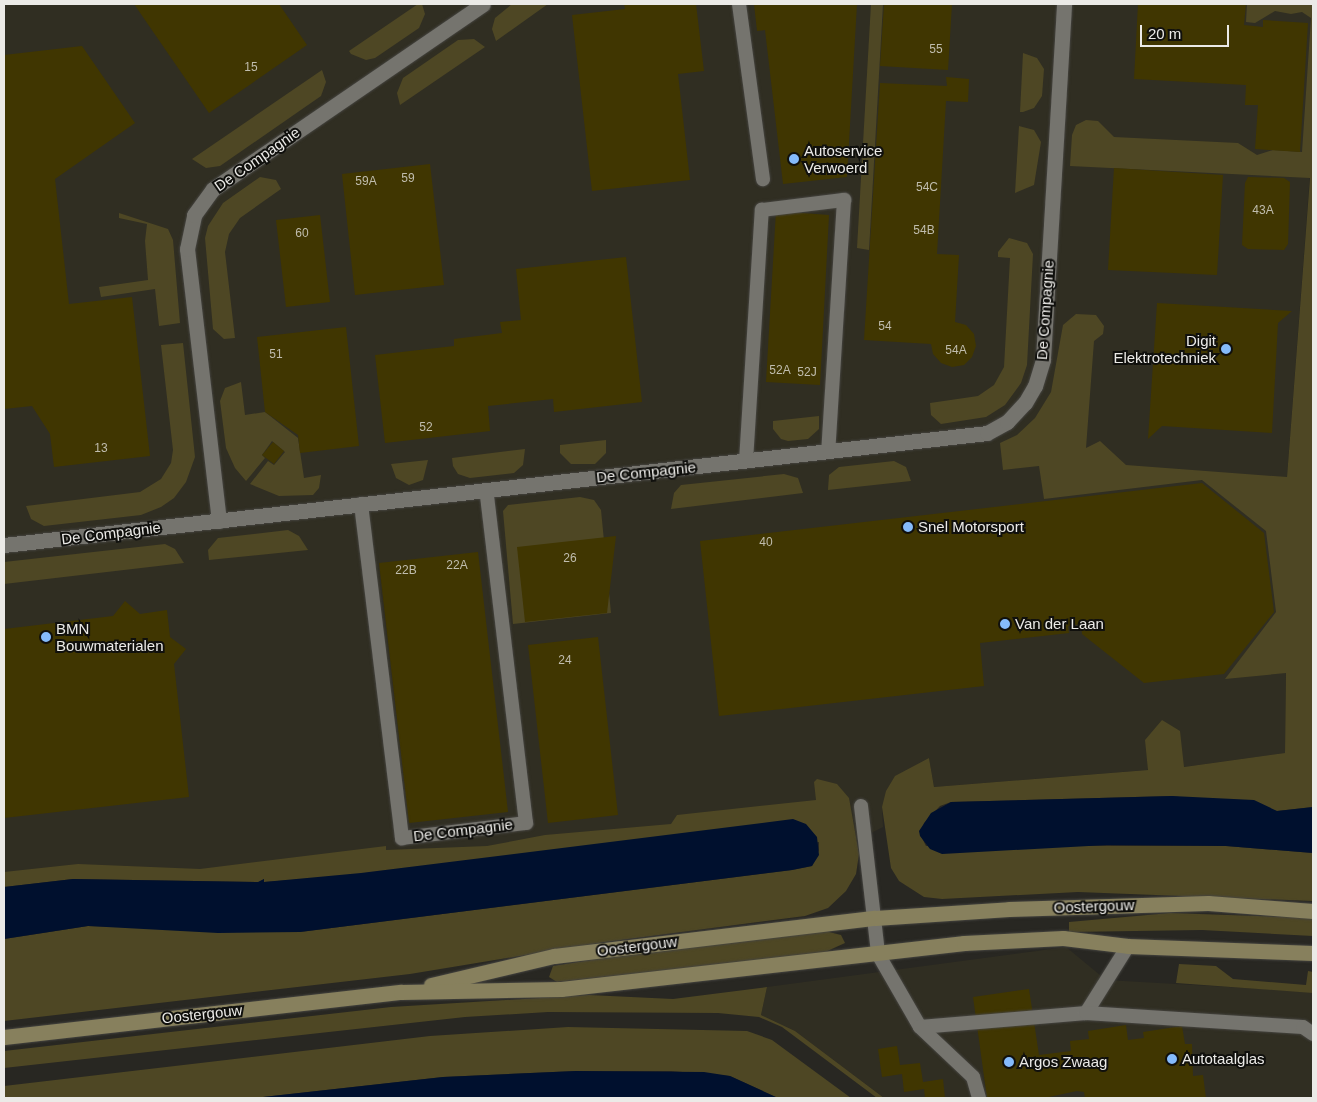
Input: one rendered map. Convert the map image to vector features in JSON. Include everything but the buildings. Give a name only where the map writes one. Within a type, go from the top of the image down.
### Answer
[{"type":"main road","name":"Oostergouw","points":[[401,992],[554,956],[875,918],[1009,909],[1208,903],[1313,911]]},
{"type":"main road","name":"Oostergouw","points":[[4,1036],[401,992],[562,989],[964,943],[1063,938],[1128,946],[1313,952]]},
{"type":"street","name":"De Compagnie","points":[[219,520],[187,249],[194,215],[202,200],[213,189],[483,4]]},
{"type":"street","name":"De Compagnie","points":[[4,545],[987,433],[1007,422],[1025,403],[1035,386],[1043,359],[1064,4]]},
{"type":"lane","points":[[739,4],[764,179]]},
{"type":"lane","points":[[746,461],[762,210],[844,200],[828,451]]},
{"type":"lane","name":"De Compagnie","points":[[361,504],[402,838],[526,823],[486,490]]},
{"type":"lane","points":[[861,806],[878,954],[920,1027],[973,1078],[979,1098]]},
{"type":"lane","points":[[1086,1013],[1128,946]]},
{"type":"lane","points":[[920,1027],[1086,1013],[1303,1027],[1313,1034]]},
{"type":"shaded area","points":[[4,4],[1313,4],[1311,160],[1287,477],[1277,477],[1286,672],[1285,753],[1184,767],[934,787],[929,758],[882,807],[883,827],[857,840],[361,873],[73,879],[4,887]]},
{"type":"shaded area","points":[[418,4],[422,4],[425,14],[419,28],[375,58],[366,60],[351,54],[349,51]]},
{"type":"shaded area","points":[[512,4],[548,4],[496,41],[492,29],[495,18]]},
{"type":"shaded area","points":[[871,4],[883,4],[869,250],[857,248]]},
{"type":"shaded area","points":[[1247,4],[1313,4],[1313,807],[1277,811],[1172,796],[951,802],[940,806],[924,823],[921,836],[926,846],[1226,846],[1313,853],[1313,901],[1078,892],[942,899],[924,897],[899,881],[891,868],[882,807],[886,791],[895,776],[929,758],[934,787],[1148,770],[1145,740],[1162,720],[1180,731],[1184,767],[1285,753],[1286,673],[1225,679],[1276,612],[1266,531],[1202,480],[1044,499],[1039,466],[1003,470],[1000,443],[1017,435],[1035,418],[1051,392],[1063,325],[1076,314],[1096,315],[1104,326],[1103,334],[1094,341],[1086,448],[1100,441],[1126,465],[1287,477],[1310,178],[1070,166],[1072,135],[1076,125],[1086,120],[1098,121],[1114,137],[1238,143],[1257,155],[1273,150],[1302,152],[1311,18],[1302,12],[1291,14],[1275,11],[1255,23],[1246,22]]},
{"type":"shaded area","points":[[474,39],[485,47],[400,105],[397,93],[403,78],[458,40]]},
{"type":"shaded area","points":[[1023,53],[1037,58],[1044,69],[1042,96],[1034,108],[1020,112]]},
{"type":"shaded area","points":[[322,70],[326,82],[321,96],[220,166],[206,168],[192,159]]},
{"type":"shaded area","points":[[1019,126],[1034,130],[1041,142],[1034,185],[1015,193]]},
{"type":"shaded area","points":[[260,177],[276,180],[281,189],[240,218],[229,234],[225,252],[235,338],[224,339],[213,329],[205,238],[208,226],[223,203]]},
{"type":"shaded area","points":[[119,213],[168,229],[173,240],[180,323],[159,326],[155,289],[101,297],[99,287],[148,280],[145,241],[147,224],[119,218]]},
{"type":"shaded area","points":[[1009,238],[1027,243],[1033,254],[1027,365],[1021,383],[1005,405],[986,417],[941,424],[931,415],[930,403],[978,396],[994,385],[1004,367],[1010,258],[998,257],[998,252]]},
{"type":"shaded area","points":[[183,343],[195,457],[186,482],[174,498],[161,507],[141,515],[44,526],[31,519],[26,506],[140,492],[161,479],[171,463],[173,450],[161,345]]},
{"type":"shaded area","points":[[241,382],[245,415],[265,412],[298,438],[304,478],[321,475],[319,488],[313,495],[279,496],[250,484],[268,461],[274,465],[285,452],[272,441],[262,455],[265,458],[246,481],[235,468],[226,448],[220,401],[225,388]]},
{"type":"shaded area","points":[[819,416],[819,429],[808,439],[788,441],[781,439],[773,429],[773,421]]},
{"type":"shaded area","points":[[606,440],[606,453],[595,464],[571,464],[560,453],[560,445]]},
{"type":"shaded area","points":[[525,449],[523,465],[514,473],[470,478],[458,474],[453,466],[452,458]]},
{"type":"shaded area","points":[[428,460],[423,480],[409,485],[396,478],[391,464]]},
{"type":"shaded area","points":[[894,461],[906,467],[911,481],[828,490],[829,475],[839,467]]},
{"type":"shaded area","points":[[784,474],[798,478],[803,493],[671,509],[674,493],[681,485]]},
{"type":"shaded area","points":[[580,497],[594,500],[601,510],[611,613],[513,624],[503,511],[508,505]]},
{"type":"shaded area","points":[[288,530],[299,536],[308,550],[209,560],[208,550],[218,538]]},
{"type":"shaded area","points":[[165,544],[175,549],[184,563],[4,584],[4,562]]},
{"type":"shaded area","points":[[817,779],[837,784],[849,798],[859,854],[856,874],[846,891],[828,908],[805,916],[605,942],[410,974],[4,1021],[4,939],[88,926],[300,932],[792,870],[812,866],[819,850],[819,842],[264,882],[264,879],[259,882],[73,879],[4,887],[4,872],[78,864],[200,869],[386,846],[386,850],[487,846],[545,835],[671,824],[677,815],[816,800],[814,782]]},
{"type":"shaded area","points":[[1170,913],[1313,918],[1313,936],[1202,930],[1069,932],[1069,922]]},
{"type":"shaded area","points":[[825,931],[841,935],[845,943],[823,953],[557,982],[549,977],[553,966],[635,953]]},
{"type":"shaded area","points":[[1066,947],[1106,980],[1313,992],[1313,1098],[884,1098],[795,1031],[761,1015],[767,987]]},
{"type":"shaded area","points":[[1179,964],[1216,966],[1233,979],[1306,985],[1308,971],[1313,972],[1313,993],[1176,983]]},
{"type":"shaded area","points":[[767,987],[761,1015],[795,1031],[884,1098],[877,1098],[782,1027],[759,1017],[718,1013],[548,1012],[465,1017],[4,1068],[4,1051],[391,1007],[589,995],[673,999]]},
{"type":"shaded area","points":[[568,1027],[747,1031],[772,1040],[851,1098],[778,1098],[730,1076],[671,1071],[576,1071],[443,1077],[254,1098],[4,1098],[4,1086],[430,1036]]},
{"type":"water","points":[[1172,796],[1254,800],[1277,811],[1313,807],[1313,853],[1226,846],[1107,845],[942,854],[930,849],[920,836],[919,831],[931,813],[951,802]]},
{"type":"water","points":[[793,819],[806,824],[817,837],[819,855],[812,866],[300,932],[218,933],[88,926],[4,939],[4,887],[73,879],[258,882],[264,879],[264,882],[361,873]]},
{"type":"water","points":[[576,1071],[704,1072],[730,1076],[778,1098],[254,1098],[443,1077]]},
{"type":"place","name":"Autoservice Verwoerd","points":[[794,159]]},
{"type":"place","name":"Digit Elektrotechniek","points":[[1226,349]]},
{"type":"place","name":"Snel Motorsport","points":[[908,527]]},
{"type":"place","name":"Van der Laan","points":[[1005,624]]},
{"type":"place","name":"BMN Bouwmaterialen","points":[[46,637]]},
{"type":"place","name":"Autotaalglas","points":[[1172,1059]]},
{"type":"place","name":"Argos Zwaag","points":[[1009,1062]]}]
